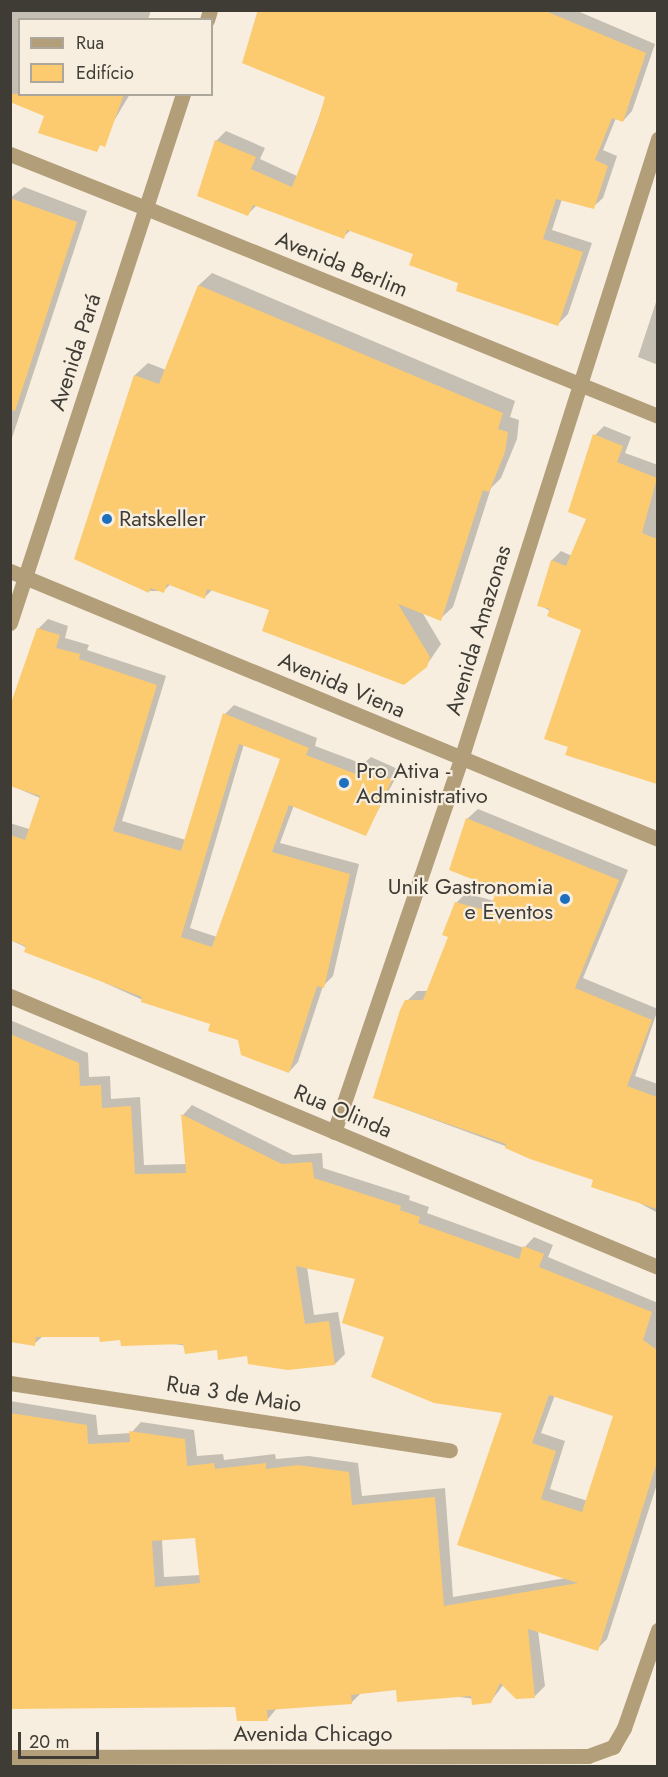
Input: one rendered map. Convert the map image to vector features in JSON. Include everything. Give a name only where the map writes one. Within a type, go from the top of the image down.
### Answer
[{"type":"street","name":"Avenida Pará","points":[[10,623],[182,96]]},
{"type":"street","name":"Avenida Amazonas","points":[[334,1132],[461,759],[657,139]]},
{"type":"street","name":"Avenida Berlim","points":[[10,154],[657,416]]},
{"type":"street","name":"Avenida Viena","points":[[10,571],[657,838]]},
{"type":"street","name":"Rua Olinda","points":[[10,996],[657,1268]]},
{"type":"street","name":"Rua 3 de Maio","points":[[10,1383],[450,1450]]},
{"type":"street","name":"Avenida Chicago","points":[[10,1757],[588,1756],[613,1747],[657,1630]]},
{"type":"building","points":[[258,10],[543,10],[646,53],[623,122],[612,118],[595,160],[608,166],[594,209],[556,199],[543,239],[583,252],[558,326],[456,291],[458,283],[409,265],[413,254],[347,230],[344,239],[253,205],[248,216],[197,196],[215,140],[256,157],[251,169],[292,187],[316,127],[325,97],[242,63]]},
{"type":"building","points":[[10,94],[18,94],[18,96],[123,96],[105,147],[100,145],[97,152],[38,133],[44,116],[10,102]]},
{"type":"building","points":[[10,198],[77,222],[15,411],[10,410]]},
{"type":"building","points":[[198,285],[503,413],[498,429],[508,432],[505,452],[489,492],[483,490],[441,621],[398,604],[430,657],[427,667],[404,685],[262,631],[269,610],[207,589],[205,599],[167,584],[164,593],[150,588],[149,593],[74,559],[134,375],[159,384]]},
{"type":"building","points":[[593,434],[623,446],[617,462],[657,478],[642,533],[657,539],[657,784],[565,755],[568,747],[544,739],[581,630],[547,616],[550,609],[537,606],[551,560],[566,566],[586,519],[568,512]]},
{"type":"building","points":[[37,628],[60,635],[56,648],[80,654],[79,659],[157,685],[113,831],[181,851],[223,713],[309,748],[306,755],[356,774],[360,765],[392,780],[366,836],[289,805],[272,852],[350,874],[324,988],[317,986],[289,1073],[241,1055],[238,1040],[208,1031],[210,1024],[141,1002],[142,997],[24,952],[26,946],[10,940],[10,835],[25,840],[40,796],[10,786],[10,706]],"holes":[[[239,744],[280,759],[212,947],[181,937]]]},
{"type":"building","points":[[466,818],[619,880],[575,988],[652,1020],[627,1086],[657,1097],[657,1209],[591,1187],[593,1180],[530,1159],[505,1148],[506,1144],[373,1098],[400,1010],[405,1000],[423,1000],[448,937],[442,935],[455,902],[489,911],[497,889],[449,870]]},
{"type":"building","points":[[10,1034],[79,1063],[80,1086],[101,1085],[102,1108],[131,1106],[135,1174],[186,1173],[181,1114],[282,1164],[312,1162],[314,1178],[401,1206],[400,1210],[420,1217],[418,1223],[519,1259],[523,1246],[544,1254],[539,1267],[652,1312],[643,1340],[657,1350],[657,1462],[598,1651],[528,1629],[535,1698],[516,1699],[500,1683],[491,1703],[472,1705],[471,1696],[397,1702],[396,1690],[351,1695],[352,1704],[267,1710],[268,1721],[237,1721],[235,1707],[10,1709],[10,1413],[87,1425],[88,1444],[130,1442],[129,1431],[185,1439],[187,1466],[214,1463],[215,1469],[266,1463],[266,1469],[298,1465],[349,1472],[352,1505],[435,1497],[444,1606],[578,1583],[457,1545],[502,1413],[434,1403],[371,1377],[384,1337],[342,1323],[355,1279],[296,1266],[305,1324],[329,1321],[335,1365],[288,1370],[248,1364],[247,1356],[218,1360],[217,1350],[185,1354],[183,1344],[121,1346],[120,1340],[100,1342],[99,1337],[36,1337],[35,1346],[10,1342]],"holes":[[[549,1395],[613,1416],[582,1512],[541,1499],[556,1451],[532,1443]],[[195,1538],[200,1583],[155,1587],[152,1541]]]},
{"type":"place","name":"Ratskeller","points":[[107,519]]},
{"type":"place","name":"Pro Ativa - Administrativo","points":[[344,783]]},
{"type":"place","name":"Unik Gastronomia e Eventos","points":[[565,899]]}]
